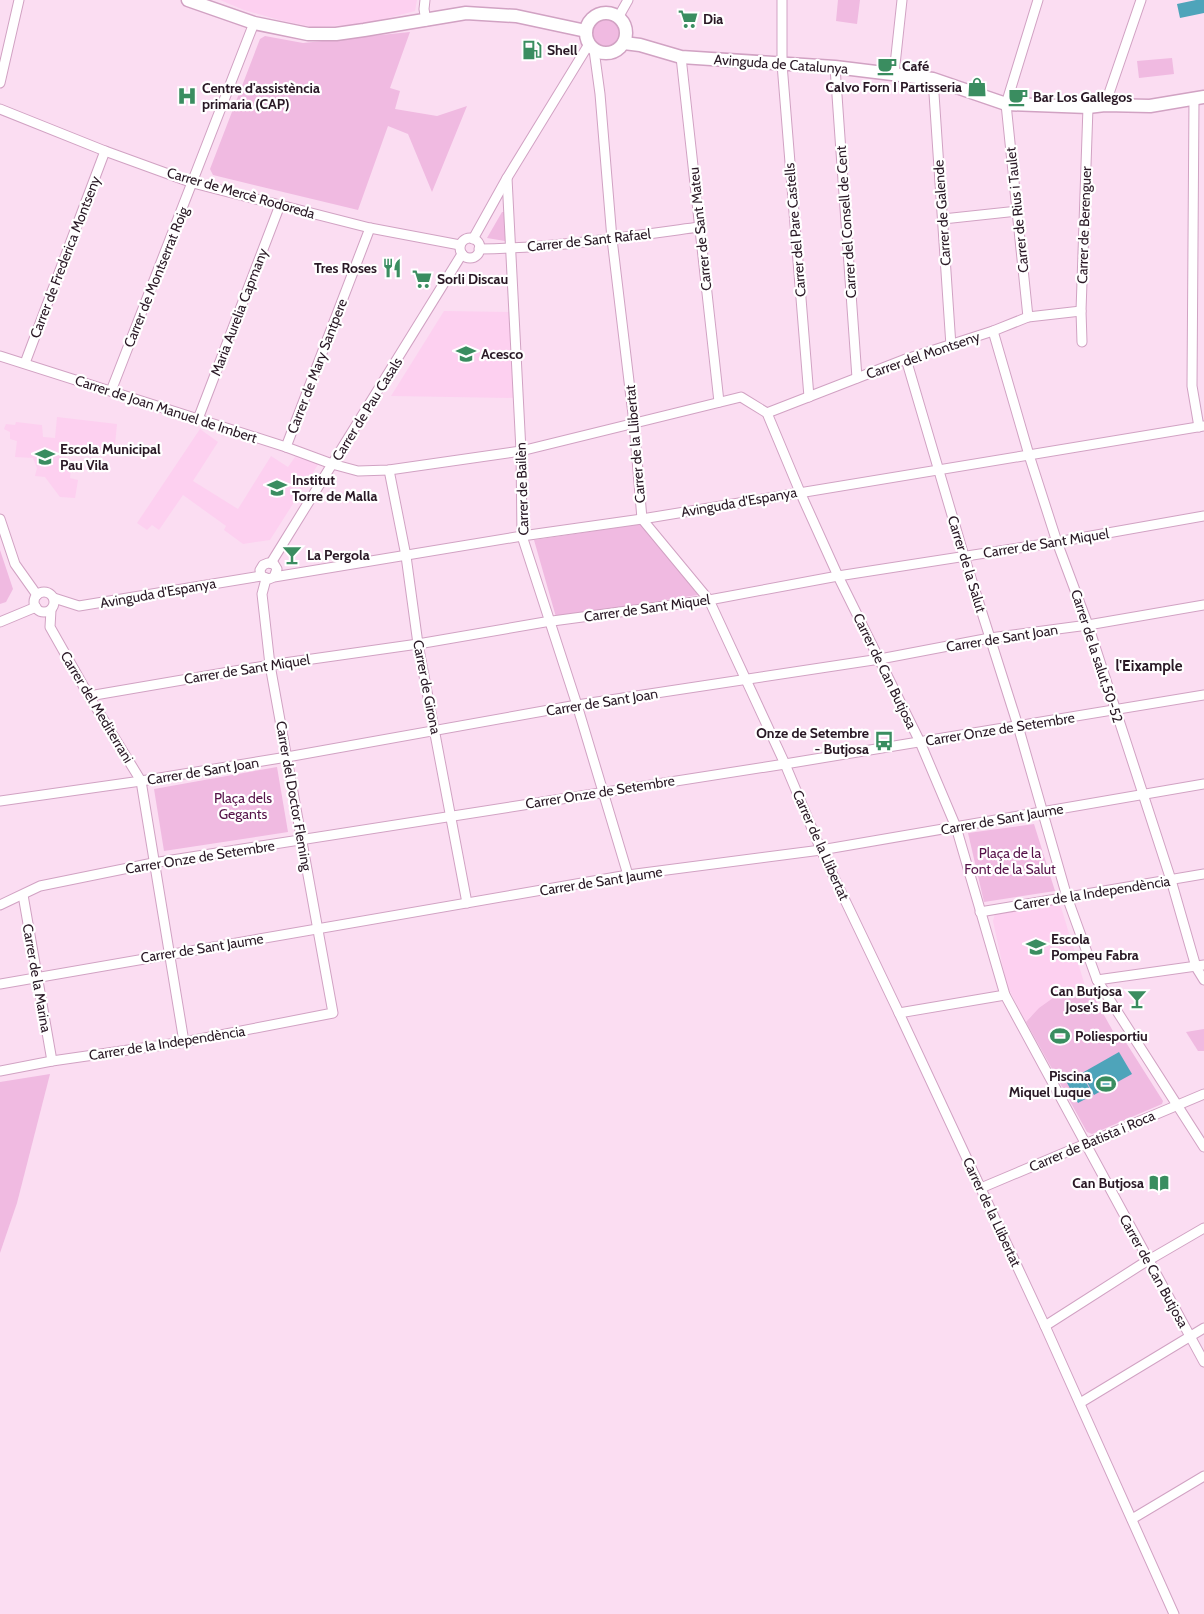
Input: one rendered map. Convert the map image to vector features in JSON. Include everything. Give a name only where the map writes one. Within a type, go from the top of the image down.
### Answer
[{"type":"street","points":[[0,83],[19,0]]},
{"type":"street","points":[[188,0],[254,23],[308,34],[336,34],[466,13],[516,16],[586,31]]},
{"type":"street","points":[[425,0],[426,20]]},
{"type":"street","points":[[618,16],[628,0]]},
{"type":"street","name":"Carrer del Pare Castells","points":[[782,0],[782,64],[809,397]]},
{"type":"street","points":[[894,74],[902,0]]},
{"type":"street","points":[[1006,104],[1038,0]]},
{"type":"street","points":[[1105,105],[1141,0]]},
{"type":"street","points":[[604,13],[618,16],[626,28],[624,43],[620,48],[607,54],[591,47],[586,31],[588,24],[597,14],[604,13]]},
{"type":"street","name":"Carrer de Montserrat Roig","points":[[111,392],[254,23]]},
{"type":"street","name":"Avinguda de Catalunya","points":[[624,43],[640,45],[681,57],[835,67],[933,80],[1006,104],[1088,107],[1105,105],[1150,106],[1199,98]]},
{"type":"street","points":[[473,238],[478,242],[479,249],[471,257],[461,250],[464,240],[473,238],[507,178],[591,47]]},
{"type":"street","name":"Carrer de la Llibertat","points":[[591,47],[600,94],[612,239],[634,423],[642,519],[709,600],[747,679],[821,850],[1045,1326],[1174,1614]]},
{"type":"street","name":"Carrer de Sant Mateu","points":[[681,57],[719,402]]},
{"type":"street","name":"Carrer del Consell de Cent","points":[[835,67],[857,378]]},
{"type":"street","name":"Carrer de Galende","points":[[933,80],[951,346]]},
{"type":"street","points":[[1199,98],[1192,386],[1202,427]]},
{"type":"street","name":"Carrer de Rius i Taulet","points":[[1006,104],[1028,317]]},
{"type":"street","name":"Carrer de Berenguer","points":[[1082,342],[1081,311],[1088,107]]},
{"type":"street","name":"Carrer de Mercè Rodoreda","points":[[0,109],[105,151],[193,183],[461,250]]},
{"type":"street","name":"Carrer de Frederica Montseny","points":[[25,363],[105,151]]},
{"type":"street","name":"Carrer de Bailèn","points":[[507,178],[521,451],[522,536],[578,705],[628,875]]},
{"type":"street","name":"Maria Aurelia Capmany","points":[[198,419],[280,205]]},
{"type":"street","points":[[943,219],[1018,211]]},
{"type":"street","name":"Carrer de Sant Rafael","points":[[479,249],[612,239],[699,227]]},
{"type":"street","name":"Carrer de Mary Santpere","points":[[286,447],[370,228]]},
{"type":"street","name":"Carrer de Pau Casals","points":[[267,577],[260,570],[263,565],[271,563],[461,250]]},
{"type":"street","name":"Carrer del Montseny","points":[[767,413],[906,359],[951,346],[1028,317],[1081,311]]},
{"type":"street","name":"Carrer de la salut,50-52","points":[[994,331],[1030,455],[1058,542],[1088,625],[1204,980]]},
{"type":"street","name":"Carrer de Joan Manuel de Imbert","points":[[0,356],[358,471],[389,470],[521,451],[741,397],[767,413]]},
{"type":"street","name":"Carrer de la Salut","points":[[906,359],[964,556],[1018,726],[1067,897],[1098,980],[1204,1147]]},
{"type":"street","name":"Carrer de Can Butjosa","points":[[767,413],[838,576],[920,742],[956,827],[1005,995],[1204,1362]]},
{"type":"street","name":"Avinguda d'Espanya","points":[[54,598],[80,606],[406,556],[522,536],[642,519],[1202,427]]},
{"type":"street","name":"Carrer de Girona","points":[[389,470],[406,556],[418,644],[449,816],[467,903]]},
{"type":"street","name":"Carrer de Sant Miquel","points":[[89,696],[270,665],[418,644],[550,622],[709,600],[838,576],[1058,542],[1204,516]]},
{"type":"street","points":[[0,518],[15,564],[37,595]]},
{"type":"street","points":[[267,577],[276,569],[271,563]]},
{"type":"street","name":"Carrer del Doctor Fleming","points":[[267,577],[262,594],[270,665],[333,1013]]},
{"type":"street","points":[[43,591],[50,593],[54,598],[54,606],[51,610],[44,612],[36,607],[34,600],[43,591]]},
{"type":"street","name":"Carrer de Sant Joan","points":[[1,798],[141,781],[578,705],[880,659],[990,638],[1088,625],[1204,605]]},
{"type":"street","points":[[0,622],[36,607]]},
{"type":"street","name":"Carrer del Mediterrani","points":[[51,610],[50,627],[89,696],[141,781],[184,1042]]},
{"type":"street","name":"Carrer Onze de Setembre","points":[[0,906],[40,886],[154,863],[1204,696]]},
{"type":"street","name":"Carrer de Sant Jaume","points":[[0,984],[168,953],[318,930],[628,875],[821,850],[1204,784]]},
{"type":"street","name":"Carrer de la Independència","points":[[980,912],[1204,874]]},
{"type":"street","name":"Carrer de la Marina","points":[[23,895],[52,1061]]},
{"type":"street","points":[[1098,980],[1200,966]]},
{"type":"street","points":[[899,1013],[1005,995]]},
{"type":"street","name":"Carrer de la Independència","points":[[0,1071],[52,1061],[184,1042],[333,1013]]},
{"type":"street","name":"Carrer de Batista i Roca","points":[[981,1188],[1204,1094]]},
{"type":"street","points":[[1045,1326],[1204,1228]]},
{"type":"street","points":[[1080,1403],[1204,1328]]},
{"type":"street","points":[[1132,1519],[1204,1476]]},
{"type":"shaded area","points":[[220,0],[417,0],[415,11],[365,24],[313,27],[244,10]]},
{"type":"shaded area","name":"Acesco","points":[[444,311],[512,312],[517,398],[391,396]]},
{"type":"shaded area","name":"Escola Municipal Pau Vila","points":[[57,417],[117,424],[114,455],[67,448],[65,468],[71,469],[70,478],[78,480],[75,498],[60,497],[45,477],[35,476],[37,468],[33,458],[15,457],[17,441],[10,439],[10,432],[4,429],[6,424],[15,425],[16,422],[42,425],[43,437],[55,438]]},
{"type":"shaded area","name":"Institut Torre de Malla","points":[[200,429],[218,442],[193,481],[238,509],[271,456],[288,467],[295,457],[319,463],[270,540],[243,544],[224,530],[226,526],[183,495],[159,530],[152,525],[147,530],[137,523]]},
{"type":"shaded area","name":"Escola Pompeu Fabra","points":[[1057,904],[1061,907],[1086,989],[1059,999],[1031,1016],[1026,1022],[1007,986],[993,921],[995,914]]},
{"type":"green space","points":[[838,0],[860,0],[857,24],[836,21]]},
{"type":"green space","points":[[606,18],[617,22],[621,33],[617,44],[606,48],[595,44],[591,33],[595,22]]},
{"type":"green space","points":[[410,32],[390,88],[400,91],[395,109],[437,116],[467,106],[432,192],[408,134],[388,126],[358,210],[213,175],[210,169],[260,39],[265,36],[303,43]]},
{"type":"green space","points":[[1172,58],[1174,74],[1139,78],[1137,61]]},
{"type":"green space","points":[[502,212],[505,212],[505,241],[487,238]]},
{"type":"green space","points":[[641,524],[698,595],[556,617],[534,540]]},
{"type":"green space","points":[[0,550],[13,589],[6,602],[0,604]]},
{"type":"green space","name":"Plaça dels Gegants","points":[[277,767],[288,832],[164,851],[154,789]]},
{"type":"green space","name":"Plaça de la Font de la Salut","points":[[1034,824],[1055,891],[984,902],[968,833]]},
{"type":"green space","name":"Piscina Miquel Luque","points":[[1086,989],[1090,990],[1119,1042],[1125,1041],[1163,1101],[1162,1104],[1092,1134],[1087,1132],[1026,1022],[1039,1008],[1053,998],[1059,999]]},
{"type":"green space","points":[[1204,1029],[1204,1051],[1198,1051],[1186,1032]]},
{"type":"green space","points":[[50,1074],[17,1203],[0,1253],[0,1082]]},
{"type":"water","points":[[1204,0],[1204,13],[1180,18],[1177,4]]},
{"type":"water","points":[[1119,1052],[1132,1074],[1094,1095],[1082,1073]]},
{"type":"water","points":[[1081,1073],[1093,1095],[1078,1103],[1066,1081]]},
{"type":"place","name":"Dia","points":[[688,19]]},
{"type":"place","name":"Shell","points":[[532,50]]},
{"type":"place","name":"Café","points":[[887,66]]},
{"type":"place","name":"Calvo Forn I Partisseria","points":[[977,87]]},
{"type":"place","name":"Centre d'assistència primaria (CAP)","points":[[187,96]]},
{"type":"place","name":"Bar Los Gallegos","points":[[1018,97]]},
{"type":"place","name":"Tres Roses","points":[[392,268]]},
{"type":"place","name":"Sorli Discau","points":[[422,279]]},
{"type":"place","name":"Acesco","points":[[466,354]]},
{"type":"place","name":"Escola Municipal Pau Vila","points":[[45,457]]},
{"type":"place","name":"Institut Torre de Malla","points":[[277,488]]},
{"type":"place","name":"La Pergola","points":[[292,555]]},
{"type":"place","name":"Onze de Setembre - Butjosa","points":[[884,741]]},
{"type":"place","name":"Escola Pompeu Fabra","points":[[1036,947]]},
{"type":"place","name":"Can Butjosa Jose's Bar","points":[[1137,999]]},
{"type":"place","name":"Poliesportiu","points":[[1060,1036]]},
{"type":"place","name":"Piscina Miquel Luque","points":[[1106,1084]]},
{"type":"place","name":"Can Butjosa","points":[[1159,1183]]},
{"type":"district","name":"l'Eixample","points":[[1149,666]]}]
